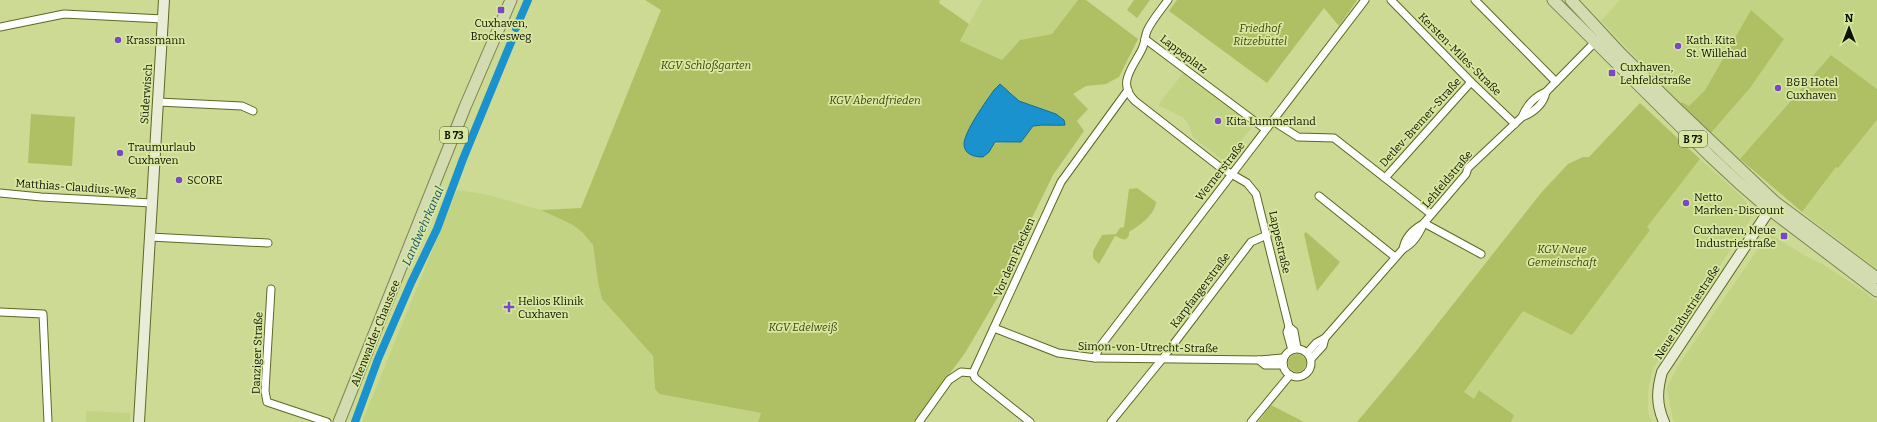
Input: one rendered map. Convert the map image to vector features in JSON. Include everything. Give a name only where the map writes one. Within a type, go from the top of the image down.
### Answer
[{"type":"main road","name":"Altenwalder Chaussee","points":[[339,422],[465,107],[512,0]]},
{"type":"main road","name":"B 73","points":[[1553,0],[1599,38]]},
{"type":"main road","name":"B 73","points":[[1571,0],[1599,38],[1710,156],[1877,291]]},
{"type":"main road","name":"B 73","points":[[1772,205],[1877,278]]},
{"type":"street","name":"Süderwisch","points":[[139,422],[164,0]]},
{"type":"street","points":[[1145,38],[1148,30],[1168,0]]},
{"type":"street","name":"Wernerstraße","points":[[1095,358],[1099,348],[1365,0]]},
{"type":"street","name":"Kersten-Miles-Straße","points":[[1391,0],[1471,82],[1515,124]]},
{"type":"street","points":[[1475,0],[1556,82]]},
{"type":"street","points":[[0,27],[64,14],[163,19]]},
{"type":"street","name":"Lappeplatz","points":[[1128,90],[1127,81],[1129,71],[1142,48],[1145,38],[1265,129]]},
{"type":"street","name":"Lehfeldstraße","points":[[1309,356],[1323,346],[1325,338],[1403,248],[1404,242],[1414,229],[1424,224],[1466,174],[1468,168],[1522,117],[1530,114],[1545,100],[1546,92],[1599,38]]},
{"type":"street","name":"Detlev-Bremer-Straße","points":[[1385,178],[1471,82]]},
{"type":"street","points":[[1128,90],[1135,101],[1231,174]]},
{"type":"street","name":"Vor dem Flecken","points":[[973,373],[1061,182],[1128,90]]},
{"type":"street","points":[[158,102],[242,106],[254,111]]},
{"type":"street","points":[[1273,121],[1298,137],[1334,138],[1431,214]]},
{"type":"street","name":"Lappestraße","points":[[1231,174],[1247,183],[1256,194],[1289,327],[1287,332],[1294,349]]},
{"type":"street","name":"Matthias-Claudius-Weg","points":[[0,193],[41,197],[151,203]]},
{"type":"street","points":[[1319,196],[1395,257]]},
{"type":"street","name":"Neue Industriestraße","points":[[1664,422],[1658,408],[1657,396],[1662,372],[1772,205]]},
{"type":"street","name":"Lehfeldstraße","points":[[1424,224],[1481,254]]},
{"type":"street","name":"Karpfangerstraße","points":[[1111,422],[1163,358],[1251,242],[1267,235]]},
{"type":"street","points":[[150,237],[268,243]]},
{"type":"street","name":"Danziger Straße","points":[[271,289],[264,391],[267,402],[326,422]]},
{"type":"street","points":[[0,312],[43,314],[48,422]]},
{"type":"street","name":"Simon-von-Utrecht-Straße","points":[[994,328],[1058,353],[1095,358],[1259,360],[1283,362]]},
{"type":"street","points":[[1294,349],[1309,356],[1311,367],[1304,375],[1294,377],[1290,375],[1283,362],[1294,349]]},
{"type":"street","points":[[919,422],[950,380],[961,372],[973,373],[975,378],[1030,422]]},
{"type":"street","points":[[1251,422],[1290,375]]},
{"type":"shaded area","points":[[982,0],[1078,0],[1052,34],[1020,40],[1002,60],[960,41]]},
{"type":"shaded area","points":[[1620,0],[1877,0],[1877,89],[1831,55],[1740,159],[1711,133],[1750,88],[1783,39],[1718,67],[1705,90],[1689,106],[1682,102],[1680,104],[1601,21]]},
{"type":"shaded area","name":"Kita Lummerland","points":[[1184,72],[1254,124],[1239,144],[1242,147],[1229,165],[1193,137],[1189,125],[1184,118],[1158,105]]},
{"type":"shaded area","points":[[1877,120],[1877,269],[1802,212],[1820,186],[1836,167],[1838,168]]},
{"type":"shaded area","points":[[1700,159],[1740,195],[1747,203],[1752,217],[1653,368],[1648,391],[1648,413],[1652,422],[1511,422],[1514,415],[1480,390],[1474,399],[1463,392],[1523,311],[1650,230],[1646,227]]},
{"type":"shaded area","name":"Helios Klinik Cuxhaven","points":[[457,190],[484,194],[541,210],[573,225],[582,232],[593,245],[598,282],[616,315],[653,356],[655,388],[659,394],[761,413],[758,422],[362,422]]},
{"type":"shaded area","points":[[1769,233],[1809,258],[1822,264],[1862,290],[1877,302],[1877,422],[1675,422],[1673,420],[1667,389],[1671,379],[1680,363]]},
{"type":"shaded area","points":[[86,411],[130,413],[130,422],[86,422]]},
{"type":"green space","points":[[645,0],[940,0],[939,3],[969,24],[960,41],[1002,60],[1020,40],[1052,34],[1078,0],[1086,0],[1138,39],[1119,77],[1106,84],[1086,86],[1073,94],[1088,109],[1077,121],[1084,131],[1053,175],[1028,226],[1012,273],[965,353],[914,422],[758,422],[761,413],[659,394],[655,389],[653,356],[602,299],[593,245],[582,232],[573,225],[541,210],[581,208],[661,10]],"holes":[[[994,90],[1009,91],[1019,101],[1056,114],[1064,120],[1056,126],[1045,123],[1033,126],[1021,142],[964,145],[967,133]]]},
{"type":"green space","points":[[1134,0],[1150,0],[1137,18],[1127,10]]},
{"type":"green space","name":"Friedhof Ritzebüttel","points":[[1177,0],[1357,0],[1339,26],[1324,8],[1267,83],[1169,11]]},
{"type":"green space","points":[[1751,10],[1784,39],[1750,88],[1711,133],[1680,104],[1682,102],[1689,106],[1705,90]]},
{"type":"green space","points":[[1831,55],[1877,89],[1877,120],[1838,168],[1836,167],[1802,212],[1740,159]]},
{"type":"green space","name":"KGV Neue Gemeinschaft","points":[[1640,103],[1700,159],[1647,227],[1650,230],[1572,335],[1523,311],[1464,392],[1474,399],[1479,390],[1514,415],[1511,422],[1357,422],[1413,355],[1541,193],[1568,164],[1583,157],[1589,157]]},
{"type":"green space","points":[[31,114],[75,117],[72,166],[28,163]]},
{"type":"green space","points":[[1137,188],[1156,202],[1153,211],[1142,223],[1129,232],[1126,239],[1124,240],[1115,236],[1099,264],[1093,258],[1093,251],[1102,235],[1116,234],[1120,228],[1124,227],[1129,189]]},
{"type":"green space","points":[[1306,232],[1340,262],[1317,291],[1304,234]]},
{"type":"green space","points":[[1297,354],[1303,357],[1306,363],[1303,369],[1297,372],[1291,369],[1288,363],[1291,357]]},
{"type":"green space","points":[[1271,405],[1304,422],[1258,422]]},
{"type":"water","points":[[1000,84],[1019,101],[1056,114],[1064,120],[1065,125],[1033,126],[1021,142],[995,142],[989,152],[983,157],[977,157],[968,153],[964,145],[967,133],[981,109]]},
{"type":"waterway","name":"Landwehrkanal","points":[[516,28],[528,0]]},
{"type":"waterway","name":"Landwehrkanal","points":[[355,422],[378,359],[411,283],[437,229],[463,159],[512,40]]},
{"type":"place","name":"Cuxhaven, Brockesweg","points":[[501,10]]},
{"type":"place","name":"Krassmann","points":[[118,40]]},
{"type":"place","name":"Kath. Kita St. Willehad","points":[[1678,46]]},
{"type":"place","name":"Cuxhaven, Lehfeldstraße","points":[[1612,73]]},
{"type":"place","name":"B&B Hotel Cuxhaven","points":[[1778,88]]},
{"type":"place","name":"Kita Lummerland","points":[[1218,121]]},
{"type":"place","name":"Traumurlaub Cuxhaven","points":[[120,153]]},
{"type":"place","name":"SCORE","points":[[179,180]]},
{"type":"place","name":"Netto Marken-Discount","points":[[1686,203]]},
{"type":"place","name":"Cuxhaven, Neue Industriestraße","points":[[1784,236]]},
{"type":"place","name":"Helios Klinik Cuxhaven","points":[[509,307]]},
{"type":"park label","name":"KGV Schloßgarten","points":[[706,65]]},
{"type":"park label","name":"KGV Abendfrieden","points":[[875,100]]},
{"type":"park label","name":"KGV Edelweiß","points":[[803,327]]}]
